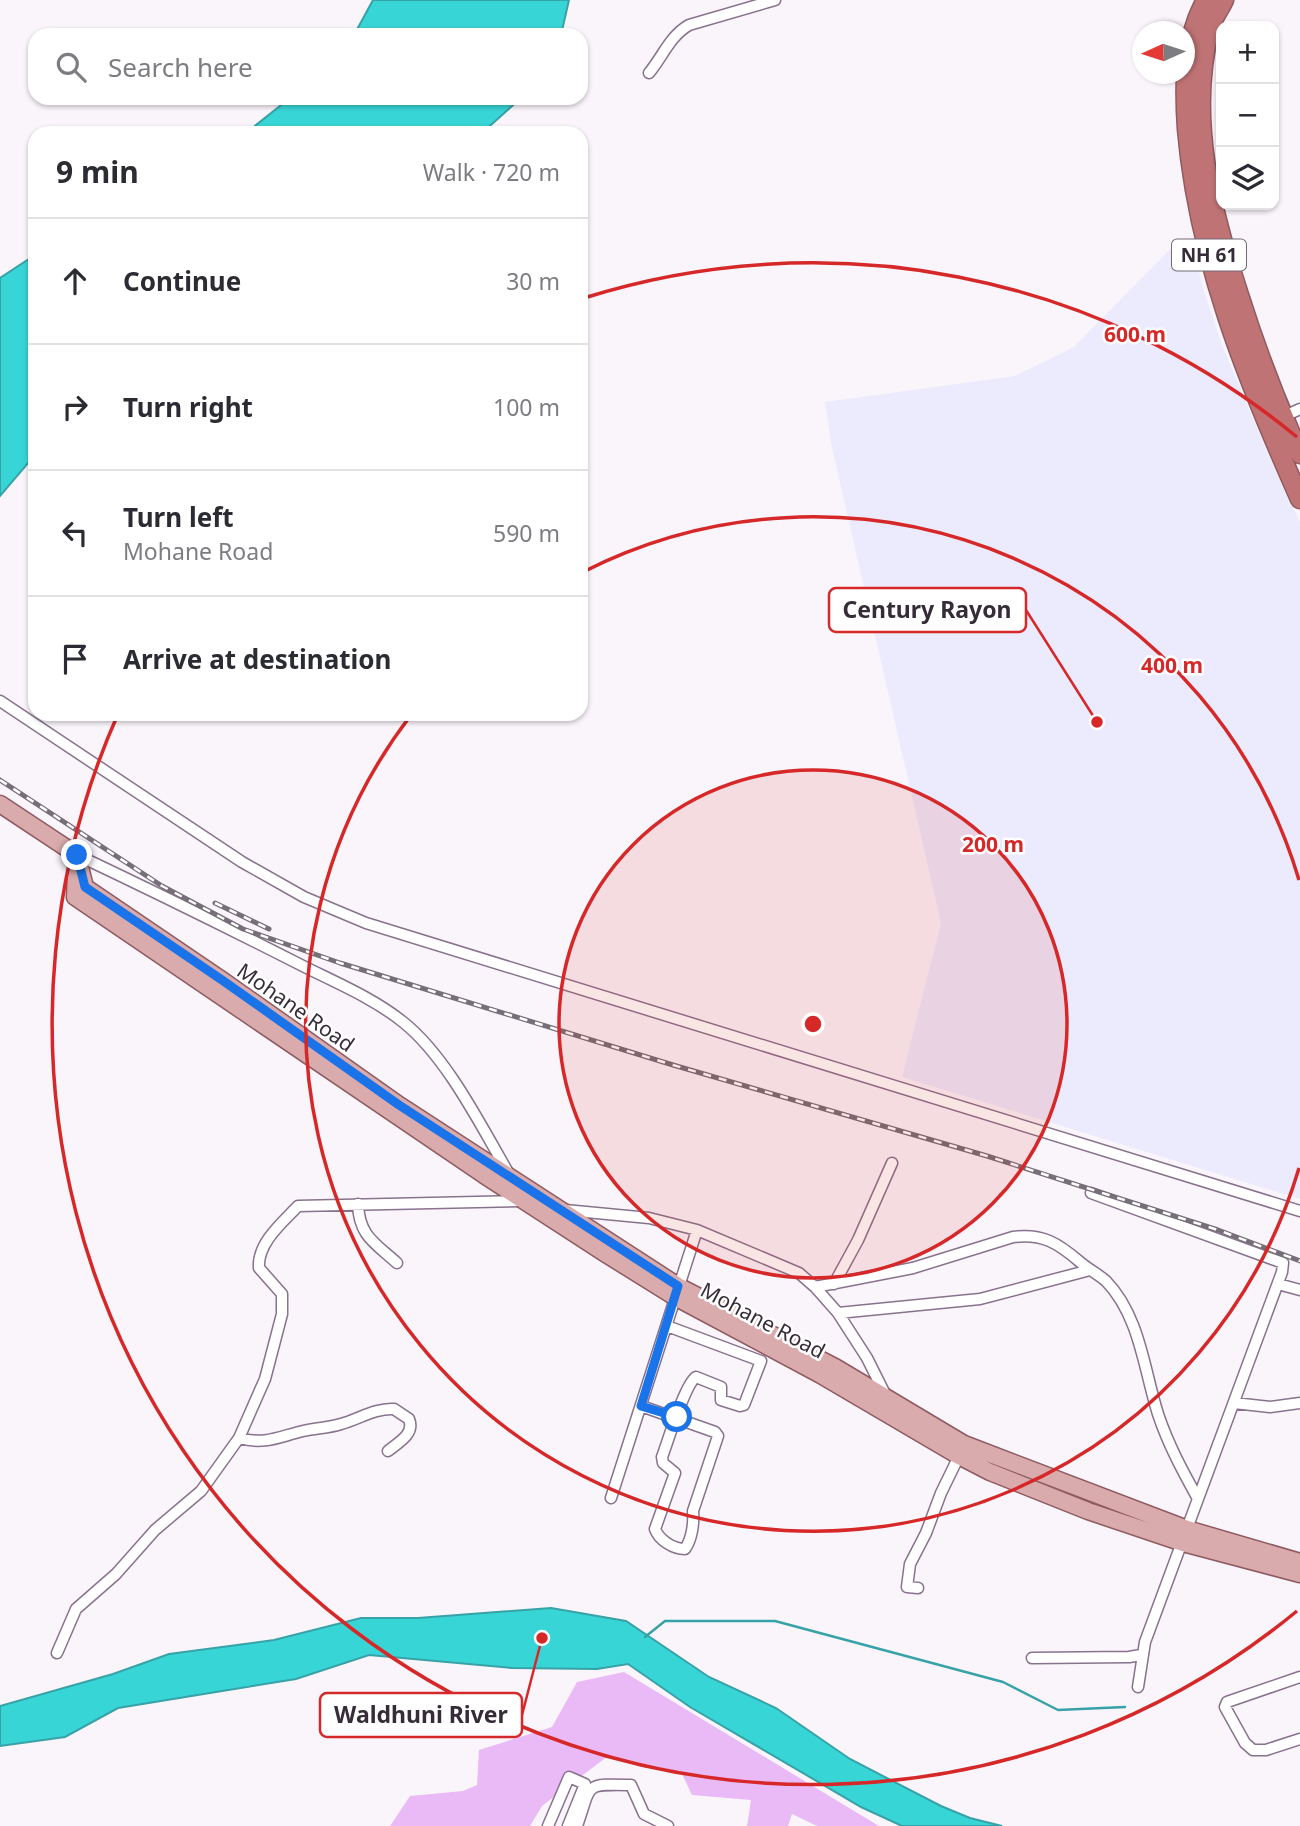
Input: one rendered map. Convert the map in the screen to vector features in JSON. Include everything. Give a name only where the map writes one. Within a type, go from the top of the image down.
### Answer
[{"type":"highway","name":"NH 61","points":[[1206,0],[1195,20],[1185,83],[1191,176],[1202,232],[1233,338],[1275,421],[1300,454]]},
{"type":"highway","name":"NH 61","points":[[1224,0],[1210,26],[1201,83],[1201,121],[1206,165],[1217,227],[1300,498]]},
{"type":"main road","points":[[0,804],[77,855],[80,892]]},
{"type":"main road","name":"Mohane Road","points":[[80,892],[222,980],[399,1105],[509,1174],[528,1195],[561,1209],[677,1291]]},
{"type":"main road","name":"Mohane Road","points":[[80,892],[528,1195],[677,1291],[824,1369],[961,1450],[1185,1536],[1300,1574]]},
{"type":"main road","name":"Mohane Road","points":[[824,1369],[886,1396],[961,1450]]},
{"type":"main road","name":"Mohane Road","points":[[1185,1536],[1300,1562]]},
{"type":"street","points":[[649,73],[660,60],[671,39],[689,25],[775,0]]},
{"type":"street","points":[[1275,421],[1300,409]]},
{"type":"street","points":[[0,701],[28,720]]},
{"type":"street","points":[[30,721],[242,862],[304,897],[366,923],[1300,1211]]},
{"type":"street","points":[[77,855],[226,926],[366,998],[404,1023],[430,1049],[474,1113],[509,1174]]},
{"type":"street","points":[[834,1284],[858,1240],[892,1163]]},
{"type":"street","points":[[1091,1193],[1283,1263],[1278,1284],[1197,1497],[1141,1655],[1138,1687]]},
{"type":"street","points":[[57,1653],[76,1609],[116,1574],[155,1530],[201,1492],[239,1438],[265,1379],[282,1314],[282,1294],[260,1268],[260,1255],[265,1245],[298,1206],[528,1195]]},
{"type":"street","points":[[358,1204],[363,1231],[397,1263]]},
{"type":"street","points":[[561,1209],[649,1218],[697,1230],[799,1273],[838,1313],[886,1396]]},
{"type":"street","points":[[611,1498],[697,1230]]},
{"type":"street","points":[[815,1287],[913,1268],[1013,1237],[1042,1237],[1059,1246],[1106,1282],[1131,1321],[1163,1427],[1197,1497]]},
{"type":"street","points":[[838,1313],[980,1299],[1090,1270]]},
{"type":"street","points":[[1278,1284],[1300,1290]]},
{"type":"street","points":[[641,1406],[677,1417],[715,1432],[718,1436],[693,1511],[693,1522],[685,1549],[660,1539],[655,1529],[675,1473],[663,1463],[662,1457],[677,1417],[689,1384],[696,1377],[721,1387],[721,1400],[744,1405],[761,1362],[667,1326]]},
{"type":"street","points":[[1234,1403],[1270,1407],[1300,1403]]},
{"type":"street","points":[[239,1438],[253,1442],[270,1441],[304,1431],[340,1425],[373,1412],[394,1409],[409,1419],[411,1428],[409,1433],[388,1451]]},
{"type":"street","points":[[919,1588],[907,1587],[909,1564],[926,1533],[961,1450]]},
{"type":"street","points":[[1032,1658],[1141,1655]]},
{"type":"street","points":[[1300,1677],[1227,1702],[1225,1707],[1245,1744],[1253,1750],[1266,1750],[1300,1738]]},
{"type":"street","points":[[548,1826],[569,1777],[585,1784],[568,1826]]},
{"type":"street","points":[[577,1826],[590,1790],[598,1784],[631,1785],[644,1814],[668,1826]]},
{"type":"shaded area","points":[[1191,239],[1203,288],[1222,345],[1273,466],[1300,522],[1300,1199],[902,1077],[941,923],[832,448],[825,402],[1015,376],[1074,347],[1177,242]]},
{"type":"shaded area","points":[[624,1672],[879,1826],[817,1826],[792,1814],[788,1826],[747,1826],[751,1800],[692,1795],[681,1772],[612,1757],[602,1752],[608,1756],[542,1806],[530,1826],[390,1826],[410,1796],[463,1791],[477,1785],[479,1750],[552,1727],[577,1682]]},
{"type":"water","points":[[373,0],[569,0],[563,28],[358,28]]},
{"type":"water","points":[[281,105],[513,105],[490,126],[255,126]]},
{"type":"water","points":[[28,260],[28,463],[0,496],[0,278]]},
{"type":"water","points":[[551,1608],[626,1621],[709,1677],[776,1708],[850,1759],[941,1806],[970,1818],[1002,1826],[902,1826],[861,1807],[690,1707],[628,1664],[597,1669],[512,1668],[369,1655],[296,1679],[118,1708],[65,1737],[0,1746],[0,1706],[113,1674],[169,1654],[274,1640],[361,1618],[418,1618]]},
{"type":"waterway","points":[[645,1637],[665,1621],[775,1621],[1003,1682],[1058,1710],[1125,1707]]},
{"type":"railway","points":[[0,780],[162,886],[243,929],[340,963],[673,1065],[987,1156],[1218,1230],[1300,1261]]},
{"type":"railway","points":[[215,903],[269,929]]},
{"type":"place","name":"Century Rayon","points":[[1097,722]]},
{"type":"place","name":"Waldhuni River","points":[[542,1638]]},
{"type":"route","points":[[77,855],[85,887],[399,1105],[678,1286],[641,1406],[677,1417]]}]
